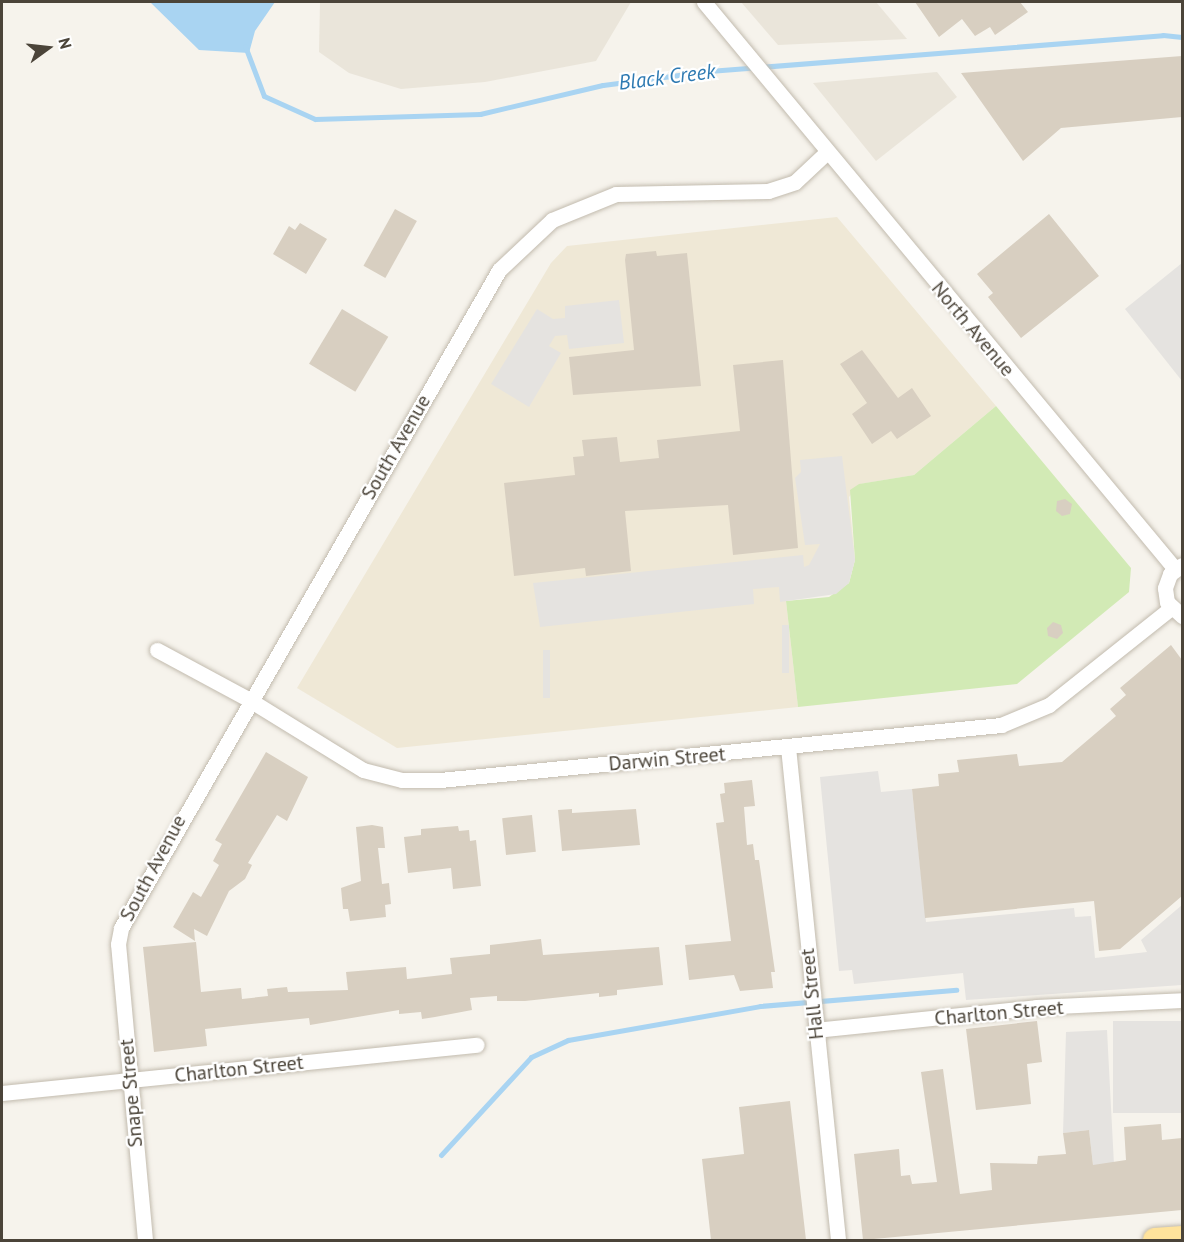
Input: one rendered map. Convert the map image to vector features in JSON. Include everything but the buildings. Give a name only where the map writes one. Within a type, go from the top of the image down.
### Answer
[{"type":"main road","points":[[1155,1240],[1182,1238]]},
{"type":"street","name":"North Avenue","points":[[704,2],[771,88],[1179,567]]},
{"type":"street","name":"South Avenue","points":[[118,944],[144,881],[499,270],[552,220],[616,194],[782,188],[802,177],[826,153]]},
{"type":"street","points":[[1177,612],[1165,588],[1179,567]]},
{"type":"street","name":"Darwin Street","points":[[157,650],[248,699],[363,771],[402,780],[788,747],[1002,725],[1025,718],[1049,705],[1177,612]]},
{"type":"street","name":"Hall Street","points":[[788,747],[838,1240]]},
{"type":"street","name":"Snape Street","points":[[118,944],[129,1081],[146,1240]]},
{"type":"street","name":"Charlton Street","points":[[815,1030],[1036,1007],[1182,1000]]},
{"type":"street","name":"Charlton Street","points":[[2,1093],[477,1045]]},
{"type":"shaded area","points":[[320,2],[631,2],[596,61],[485,82],[401,89],[349,73],[319,52]]},
{"type":"shaded area","points":[[741,2],[876,2],[907,39],[778,45]]},
{"type":"shaded area","points":[[937,72],[957,97],[876,161],[813,83]]},
{"type":"shaded area","points":[[837,217],[996,406],[914,475],[860,484],[849,497],[855,560],[786,601],[798,707],[397,748],[297,688],[551,263],[567,246]]},
{"type":"shaded area","points":[[1182,263],[1182,381],[1125,309]]},
{"type":"shaded area","points":[[619,300],[624,343],[569,349],[567,335],[555,336],[549,346],[561,353],[529,407],[491,384],[537,309],[553,319],[565,318],[565,306]]},
{"type":"shaded area","points":[[842,456],[855,560],[849,583],[836,594],[780,602],[779,587],[753,589],[754,604],[540,627],[533,583],[803,555],[804,567],[809,565],[820,544],[805,545],[795,478],[801,472],[800,460]]},
{"type":"shaded area","points":[[782,625],[789,625],[789,673],[782,673]]},
{"type":"shaded area","points":[[543,650],[550,650],[550,698],[543,698]]},
{"type":"shaded area","points":[[878,771],[881,792],[912,789],[926,922],[1074,908],[1075,917],[1091,916],[1095,958],[1147,952],[1141,940],[1182,905],[1182,985],[966,1000],[963,973],[854,984],[852,970],[839,971],[820,777]]},
{"type":"shaded area","points":[[1113,1021],[1182,1021],[1182,1113],[1113,1113]]},
{"type":"shaded area","points":[[1107,1030],[1114,1165],[1093,1165],[1089,1130],[1063,1133],[1066,1032]]},
{"type":"green space","points":[[996,406],[1131,568],[1129,592],[1017,684],[798,707],[786,601],[829,597],[849,583],[855,560],[850,490],[859,484],[914,475]]},
{"type":"water","points":[[99,2],[275,2],[255,31],[249,53],[199,50],[151,3]]},
{"type":"waterway","name":"Black Creek","points":[[245,46],[264,96],[315,119],[480,114],[603,85],[709,71],[1163,35],[1182,37]]},
{"type":"waterway","points":[[441,1155],[531,1057],[568,1040],[760,1006],[956,990]]}]
